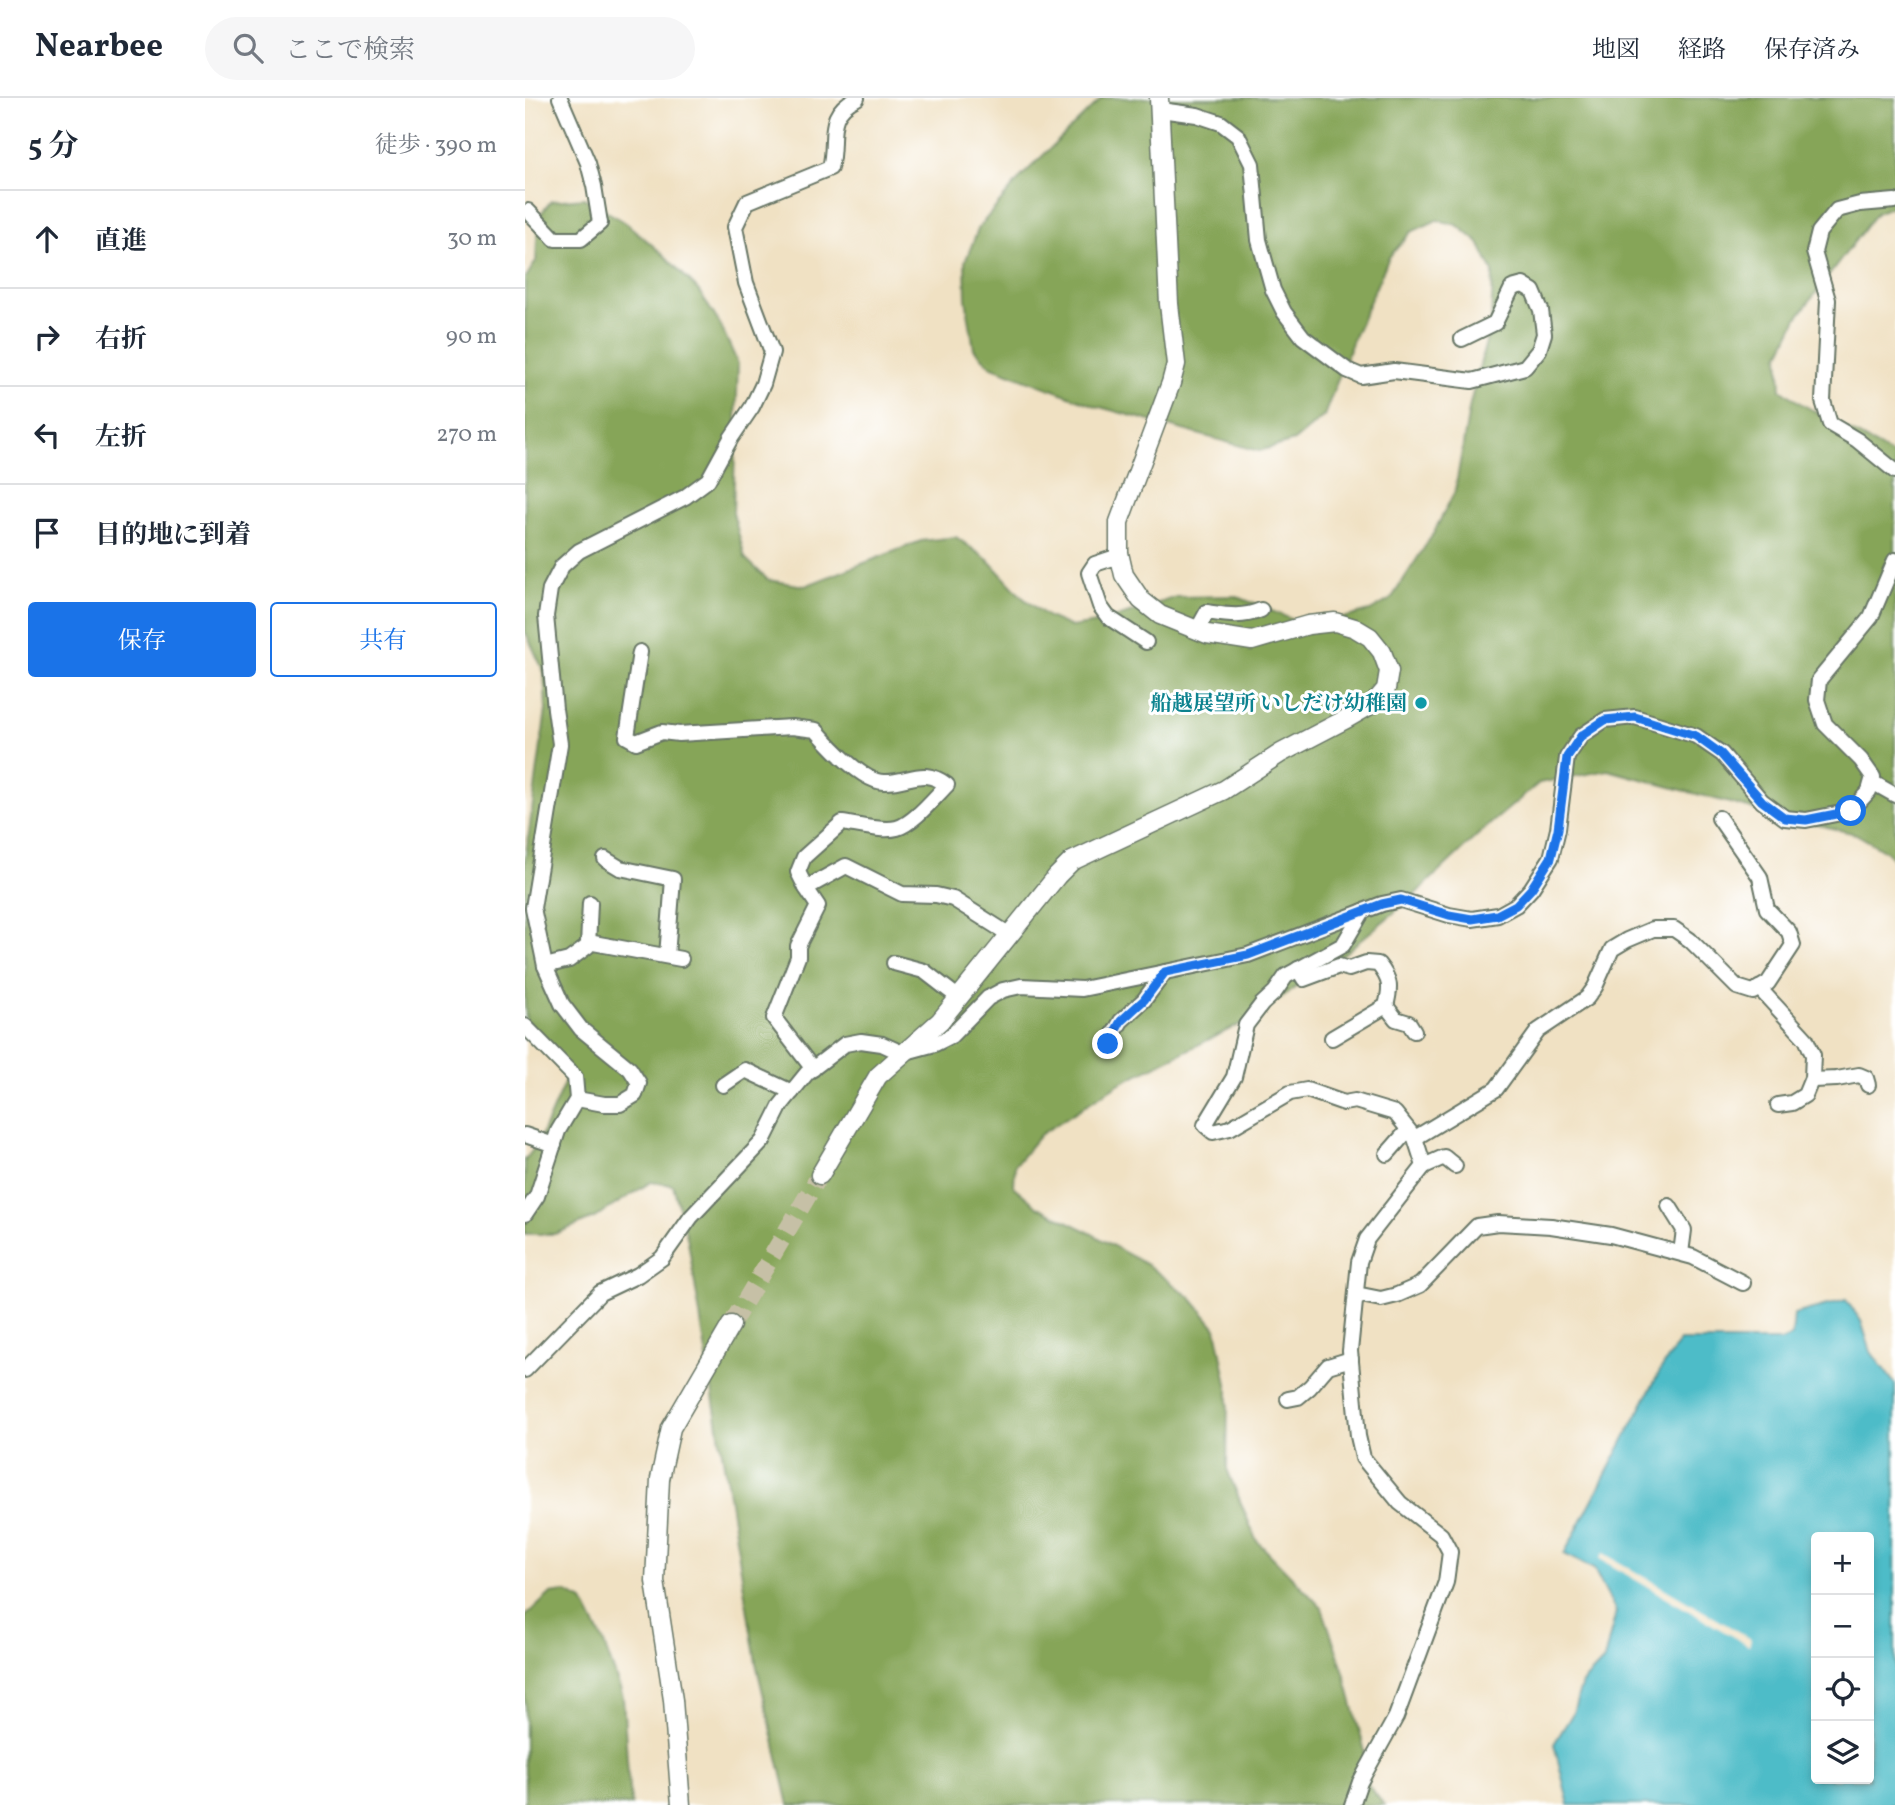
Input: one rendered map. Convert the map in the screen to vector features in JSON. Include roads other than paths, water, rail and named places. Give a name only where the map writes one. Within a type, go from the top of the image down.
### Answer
[{"type":"street","points":[[528,211],[555,239],[581,239],[600,223],[588,163],[560,98]]},
{"type":"street","points":[[577,1099],[619,1104],[635,1095],[639,1083],[630,1069],[581,1029],[562,1004],[545,967],[529,909],[560,744],[547,616],[550,589],[562,566],[579,551],[685,497],[708,480],[763,384],[772,352],[746,283],[735,228],[747,202],[830,168],[834,155],[833,125],[843,105],[857,98]]},
{"type":"street","points":[[820,1175],[878,1076],[940,1021],[1072,861],[1224,790],[1281,753],[1374,703],[1386,689],[1389,671],[1382,652],[1370,637],[1355,628],[1335,622],[1308,625],[1252,641],[1207,634],[1160,615],[1141,600],[1124,575],[1119,556],[1119,522],[1176,363],[1168,304],[1160,104],[1221,123],[1238,136],[1252,164],[1259,240],[1273,290],[1284,312],[1303,337],[1347,370],[1361,376],[1394,371],[1472,381],[1525,367],[1539,350],[1544,334],[1541,310],[1534,291],[1523,285],[1512,288],[1495,323],[1462,339]]},
{"type":"street","points":[[1895,201],[1860,204],[1837,210],[1819,232],[1814,251],[1828,300],[1823,401],[1830,424],[1857,439],[1895,471]]},
{"type":"street","points":[[1119,556],[1095,564],[1089,573],[1100,606],[1108,617],[1146,642]]},
{"type":"street","points":[[525,1370],[600,1293],[638,1275],[662,1258],[691,1217],[763,1141],[781,1105],[807,1073],[845,1044],[860,1041],[881,1044],[902,1053],[935,1044],[951,1036],[988,998],[1003,990],[1021,986],[1082,989],[1248,955],[1382,904],[1401,900],[1472,919],[1497,915],[1516,905],[1531,889],[1551,858],[1558,829],[1567,757],[1581,736],[1605,720],[1635,717],[1696,736],[1721,754],[1762,801],[1785,818],[1806,820],[1851,811],[1869,791],[1873,778],[1861,760],[1825,724],[1817,700],[1819,680],[1871,617],[1895,560]]},
{"type":"street","points":[[1197,630],[1207,612],[1238,616],[1261,610]]},
{"type":"street","points":[[641,652],[627,737],[636,742],[662,732],[679,734],[792,727],[816,730],[862,774],[883,783],[918,776],[938,779],[947,785],[911,819],[896,828],[842,823],[804,858],[798,872],[818,906],[798,946],[798,957],[774,1018],[813,1069]]},
{"type":"street","points":[[1872,782],[1895,795]]},
{"type":"street","points":[[1387,1154],[1412,1134],[1496,1088],[1538,1031],[1587,998],[1595,987],[1612,949],[1627,940],[1653,929],[1674,929],[1691,940],[1737,987],[1753,992],[1768,983],[1793,945],[1789,932],[1767,909],[1760,877],[1719,818]]},
{"type":"street","points":[[588,942],[674,958],[673,879],[620,868],[605,859]]},
{"type":"street","points":[[806,888],[846,866],[902,894],[936,895],[953,899],[1010,934]]},
{"type":"street","points":[[545,967],[569,960],[588,946],[590,903]]},
{"type":"street","points":[[1363,911],[1343,945],[1286,976],[1246,1025],[1234,1077],[1205,1125],[1213,1132],[1230,1128],[1290,1093],[1307,1090],[1345,1103],[1355,1101],[1395,1113],[1412,1134],[1425,1166]]},
{"type":"street","points":[[1298,970],[1304,979],[1339,966],[1349,969],[1366,963],[1378,964],[1386,974],[1391,989],[1387,1006],[1332,1038]]},
{"type":"street","points":[[894,964],[924,971],[959,998]]},
{"type":"street","points":[[1108,1044],[1121,1021],[1144,1000],[1165,972]]},
{"type":"street","points":[[1759,988],[1806,1039],[1813,1055],[1812,1080],[1805,1096],[1777,1105]]},
{"type":"street","points":[[1387,1006],[1396,1019],[1409,1023],[1414,1031]]},
{"type":"street","points":[[525,1026],[575,1077],[577,1099],[558,1131],[537,1196],[525,1214]]},
{"type":"street","points":[[723,1085],[745,1070],[792,1092]]},
{"type":"street","points":[[1812,1080],[1859,1075],[1866,1078],[1868,1085]]},
{"type":"street","points":[[525,1135],[554,1145]]},
{"type":"street","points":[[1352,1805],[1360,1782],[1396,1717],[1446,1581],[1450,1552],[1441,1535],[1400,1503],[1363,1458],[1358,1436],[1350,1351],[1359,1262],[1367,1239],[1425,1166],[1444,1157],[1455,1166]]},
{"type":"street","points":[[1669,1206],[1683,1230],[1681,1254]]},
{"type":"street","points":[[1356,1294],[1381,1299],[1420,1285],[1477,1226],[1498,1223],[1551,1226],[1612,1235],[1693,1257],[1743,1283]]},
{"type":"street","points":[[681,1805],[673,1700],[655,1581],[660,1479],[671,1428],[731,1325]]},
{"type":"street","points":[[1288,1399],[1299,1397],[1328,1366],[1351,1359]]},
{"type":"water","points":[[1846,1300],[1861,1321],[1871,1352],[1895,1384],[1895,1805],[1569,1805],[1554,1744],[1573,1713],[1582,1683],[1604,1660],[1616,1612],[1594,1569],[1564,1554],[1660,1371],[1680,1341],[1781,1341],[1792,1336],[1794,1314]]},
{"type":"tunnel","points":[[731,1325],[820,1175]]},
{"type":"place","name":"船越展望所 いしだけ幼稚園","points":[[1421,703]]}]
